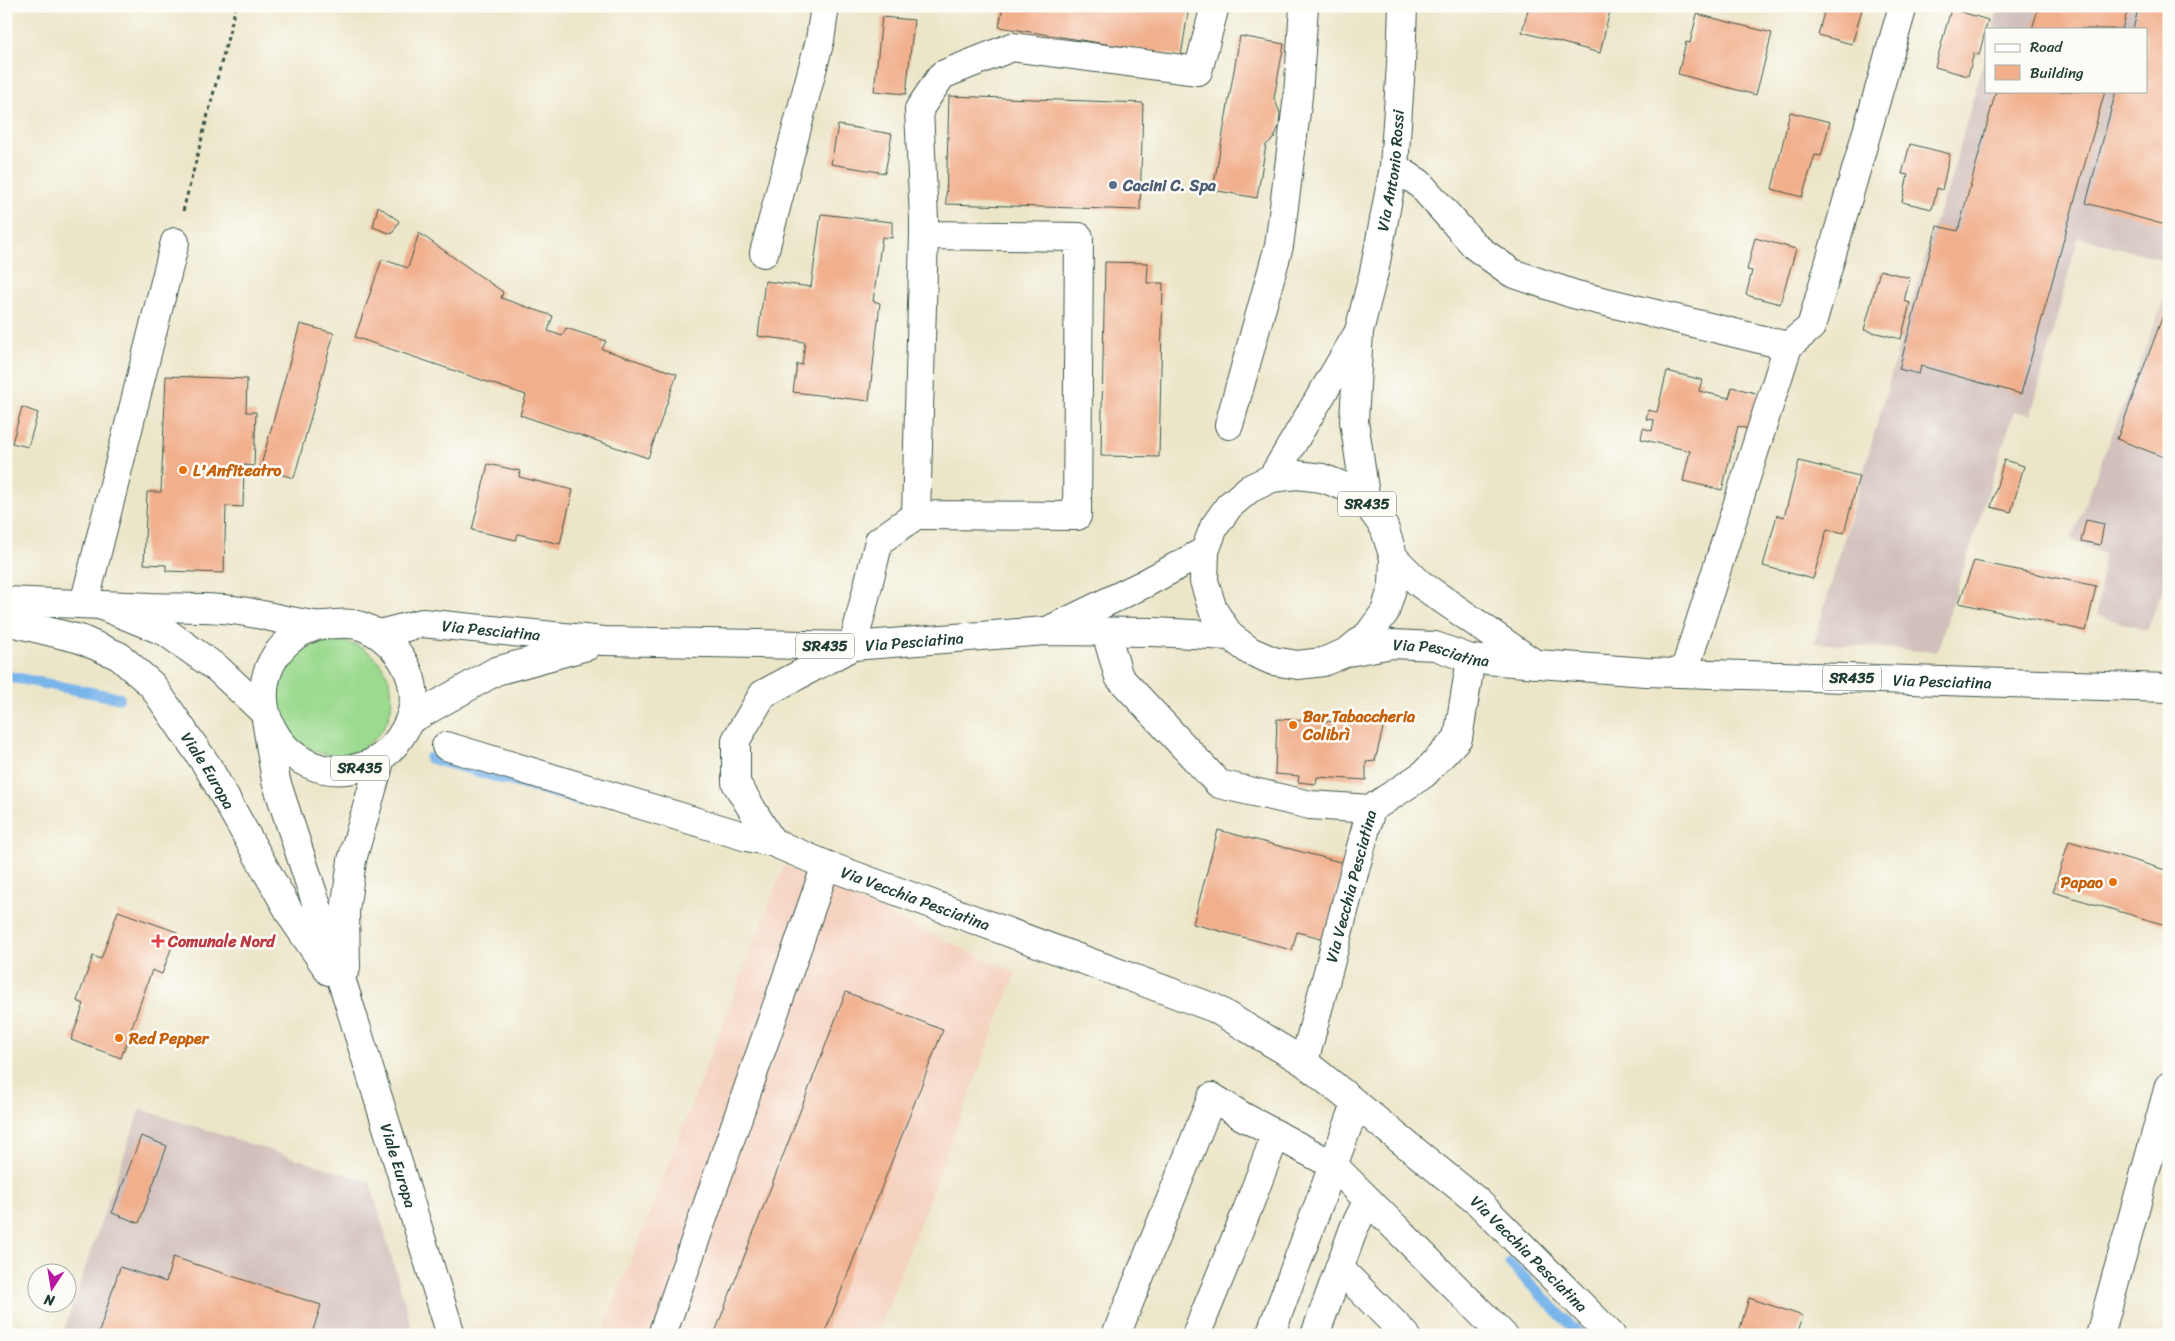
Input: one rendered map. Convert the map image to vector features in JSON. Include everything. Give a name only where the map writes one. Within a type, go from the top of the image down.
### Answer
[{"type":"main road","points":[[764,253],[820,40],[826,6]]},
{"type":"main road","points":[[916,515],[924,235],[919,109],[942,75],[1012,47],[1198,71],[1215,6]]},
{"type":"main road","points":[[1228,425],[1278,246],[1298,96],[1304,6]]},
{"type":"main road","name":"Via Antonio Rossi","points":[[1359,332],[1374,272],[1394,167],[1403,6]]},
{"type":"main road","points":[[1684,672],[1788,346],[1811,327],[1903,6]]},
{"type":"main road","points":[[1394,167],[1419,182],[1476,247],[1512,273],[1573,294],[1788,346]]},
{"type":"main road","points":[[772,842],[736,783],[736,740],[763,694],[853,646],[879,541],[916,515],[1077,516],[1080,236],[924,235]]},
{"type":"main road","points":[[92,605],[175,242]]},
{"type":"main road","points":[[1272,478],[1359,332]]},
{"type":"main road","points":[[1359,332],[1354,421],[1366,502]]},
{"type":"main road","name":"Via Pesciatina","points":[[1347,652],[1369,634],[1385,612],[1393,585],[1394,558],[1384,527],[1366,502],[1346,487],[1322,478],[1297,475],[1272,478],[1249,489],[1228,506],[1214,527],[1205,551],[1204,581],[1213,610],[1230,636],[1250,651],[1273,661],[1298,665],[1323,662],[1347,652],[1392,644],[1435,646],[1471,658],[1646,672],[2169,688]]},
{"type":"main road","name":"Via Pesciatina","points":[[1045,631],[1144,584],[1205,551]]},
{"type":"main road","name":"Via Pesciatina","points":[[1394,558],[1419,583],[1536,664]]},
{"type":"main road","name":"Via Pesciatina","points":[[6,601],[233,610],[316,626]]},
{"type":"main road","name":"Via Pesciatina","points":[[92,605],[166,632],[218,669],[265,713]]},
{"type":"main road","name":"Viale Europa","points":[[6,621],[80,639],[119,656],[152,685],[208,767],[294,920],[347,997]]},
{"type":"main road","name":"Via Pesciatina","points":[[338,622],[359,625],[379,634],[394,647],[405,662],[411,681],[413,700],[410,720],[403,734],[381,758],[363,767],[342,771],[321,769],[302,762],[285,749],[273,732],[265,713],[265,684],[269,669],[280,650],[296,635],[316,626],[338,622]]},
{"type":"main road","name":"Via Pesciatina","points":[[379,634],[422,623],[604,641],[853,646],[1045,631],[1154,632],[1230,636]]},
{"type":"main road","points":[[1106,633],[1119,677],[1219,784],[1310,805],[1372,810]]},
{"type":"main road","name":"Via Pesciatina","points":[[410,720],[496,671],[604,641]]},
{"type":"main road","name":"Via Vecchia Pesciatina","points":[[1304,1062],[1372,810],[1424,774],[1458,738],[1471,658]]},
{"type":"main road","name":"Viale Europa","points":[[265,713],[276,781],[347,997],[451,1335]]},
{"type":"main road","name":"Via Vecchia Pesciatina","points":[[446,746],[738,834],[772,842],[826,865],[1214,1008],[1304,1062],[1478,1202],[1611,1335]]},
{"type":"main road","name":"Viale Europa","points":[[347,997],[345,911],[352,860],[381,758]]},
{"type":"main road","points":[[662,1335],[826,865]]},
{"type":"main road","points":[[2100,1335],[2169,1086]]},
{"type":"main road","points":[[1116,1335],[1212,1097],[1333,1165],[1503,1335]]},
{"type":"main road","points":[[1270,1335],[1356,1104]]},
{"type":"main road","points":[[1196,1335],[1276,1134]]},
{"type":"main road","points":[[1315,1335],[1354,1228],[1368,1200]]},
{"type":"main road","points":[[1339,1268],[1406,1335]]},
{"type":"path","points":[[175,242],[236,6]]},
{"type":"shaded area","points":[[1999,6],[2169,6],[2169,261],[2078,237],[2031,415],[2014,411],[1937,652],[1814,643],[1936,219],[1947,192],[1985,56],[1985,92],[2148,92],[2148,28],[1993,28]]},
{"type":"shaded area","points":[[2169,287],[2169,573],[2147,631],[2097,615],[2104,554],[2071,540]]},
{"type":"shaded area","points":[[784,866],[1016,973],[877,1335],[602,1335]]},
{"type":"shaded area","points":[[140,1109],[370,1182],[414,1335],[62,1335],[69,1314],[78,1314],[78,1289]]},
{"type":"green space","points":[[335,641],[357,646],[375,658],[387,676],[392,698],[387,720],[375,738],[357,750],[335,755],[313,750],[295,738],[283,720],[278,698],[283,676],[295,658],[313,646]]},
{"type":"building","points":[[1003,6],[1189,6],[1181,56],[999,27]]},
{"type":"building","points":[[1529,6],[1611,6],[1600,53],[1522,32]]},
{"type":"building","points":[[1821,6],[1863,6],[1852,44],[1818,35],[1824,12],[1820,11]]},
{"type":"building","points":[[2039,6],[2129,6],[2122,28],[2032,28]]},
{"type":"building","points":[[2139,6],[2169,6],[2169,226],[2086,203],[2116,92],[2148,92],[2148,28],[2133,28]]},
{"type":"building","points":[[1951,9],[1988,20],[1979,55],[1974,53],[1968,76],[1935,67]]},
{"type":"building","points":[[1697,14],[1772,33],[1756,95],[1678,74],[1686,42],[1690,43]]},
{"type":"building","points":[[882,17],[914,20],[906,94],[874,91]]},
{"type":"building","points":[[1240,36],[1284,44],[1274,98],[1280,113],[1279,126],[1274,138],[1266,145],[1257,198],[1213,190]]},
{"type":"building","points":[[1996,92],[2105,92],[2021,394],[1921,366],[1919,374],[1899,369],[1937,226],[1958,231]]},
{"type":"building","points":[[949,96],[1143,103],[1140,210],[946,204]]},
{"type":"building","points":[[1790,112],[1830,122],[1821,156],[1815,155],[1802,197],[1772,189]]},
{"type":"building","points":[[838,125],[892,134],[885,173],[831,164]]},
{"type":"building","points":[[1910,144],[1950,154],[1942,190],[1937,188],[1932,209],[1902,202],[1908,175],[1902,174]]},
{"type":"building","points":[[378,206],[399,221],[392,234],[373,227]]},
{"type":"building","points":[[821,214],[892,222],[892,238],[882,237],[873,301],[880,303],[869,401],[793,392],[797,364],[802,365],[805,342],[758,336],[765,281],[811,287]]},
{"type":"building","points":[[419,233],[503,292],[501,298],[553,316],[548,331],[562,336],[566,328],[606,341],[602,349],[677,374],[648,458],[520,415],[526,395],[355,337],[382,259],[408,268]]},
{"type":"building","points":[[1755,238],[1796,249],[1780,304],[1746,295],[1752,271],[1747,270]]},
{"type":"building","points":[[1105,262],[1148,263],[1147,283],[1163,283],[1159,457],[1101,456]]},
{"type":"building","points":[[1880,270],[1910,278],[1904,301],[1910,303],[1901,339],[1864,330]]},
{"type":"building","points":[[2169,306],[2169,459],[2117,439],[2165,310],[2167,311]]},
{"type":"building","points":[[300,324],[334,333],[294,478],[260,469]]},
{"type":"building","points":[[1667,371],[1702,380],[1699,391],[1729,398],[1732,387],[1759,394],[1748,429],[1738,426],[1722,490],[1683,481],[1690,451],[1641,439],[1643,428],[1652,431],[1654,420],[1646,419],[1648,410],[1657,412]]},
{"type":"building","points":[[166,376],[247,379],[246,412],[256,412],[254,466],[244,465],[243,507],[226,506],[224,573],[166,571],[166,565],[144,564],[147,492],[161,492]]},
{"type":"building","points":[[22,407],[38,413],[28,447],[12,443]]},
{"type":"building","points":[[2004,460],[2024,466],[2011,512],[1991,507]]},
{"type":"building","points":[[1799,461],[1859,476],[1844,533],[1827,529],[1813,579],[1763,566],[1777,515],[1784,517]]},
{"type":"building","points":[[488,464],[520,471],[519,477],[573,490],[560,544],[518,534],[516,540],[472,530]]},
{"type":"building","points":[[2086,520],[2104,524],[2100,545],[2081,541]]},
{"type":"building","points":[[1974,561],[2096,586],[2086,631],[1959,603]]},
{"type":"building","points":[[1277,719],[1384,724],[1375,761],[1366,762],[1366,780],[1317,777],[1316,784],[1298,782],[1299,776],[1275,774]]},
{"type":"building","points":[[1218,830],[1344,863],[1325,939],[1297,932],[1292,950],[1193,924]]},
{"type":"building","name":"Papao","points":[[2069,841],[2169,871],[2169,926],[2053,892]]},
{"type":"building","points":[[118,911],[177,932],[162,974],[152,970],[121,1058],[71,1040],[84,1004],[77,1001],[93,956],[101,959]]},
{"type":"building","points":[[846,992],[943,1030],[824,1335],[714,1335]]},
{"type":"building","points":[[141,1136],[167,1146],[139,1223],[112,1213]]},
{"type":"building","points":[[173,1257],[321,1305],[313,1330],[323,1333],[323,1335],[98,1335],[120,1267],[166,1282]]},
{"type":"building","points":[[1749,1298],[1803,1316],[1797,1335],[1738,1335]]},
{"type":"waterway","points":[[6,676],[119,698]]},
{"type":"waterway","points":[[430,758],[579,800]]},
{"type":"waterway","points":[[1510,1263],[1580,1335]]},
{"type":"place","name":"Cacini C. Spa","points":[[1113,185]]},
{"type":"place","name":"L'Anfiteatro","points":[[183,470]]},
{"type":"place","name":"Bar Tabaccheria Colibrì","points":[[1293,725]]},
{"type":"place","name":"Papao","points":[[2113,882]]},
{"type":"place","name":"Comunale Nord","points":[[158,941]]},
{"type":"place","name":"Red Pepper","points":[[119,1038]]}]
